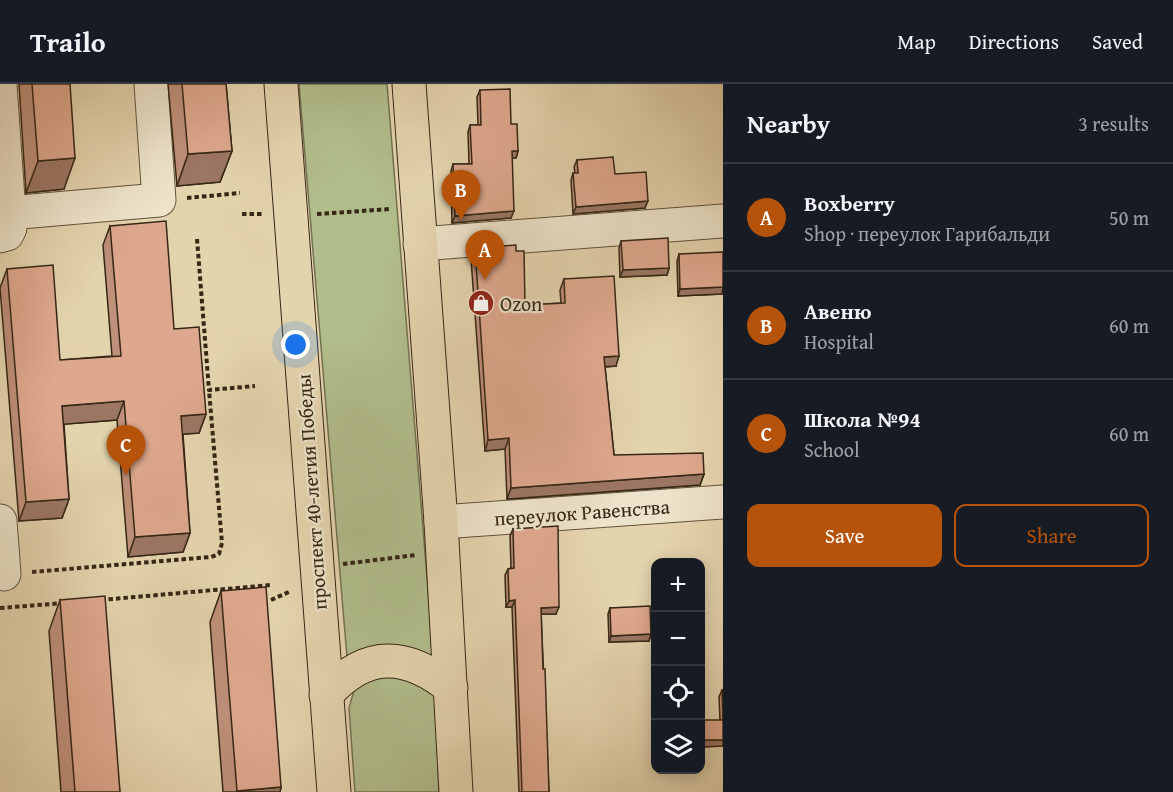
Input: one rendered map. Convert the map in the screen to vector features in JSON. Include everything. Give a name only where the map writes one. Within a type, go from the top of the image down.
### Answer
[{"type":"main road","name":"проспект 40-летия Победы","points":[[280,84],[334,792]]},
{"type":"main road","points":[[409,84],[442,537],[456,792]]},
{"type":"main road","points":[[326,695],[337,683],[352,673],[385,660],[405,661],[421,667],[451,688]]},
{"type":"street","points":[[0,85],[3,221],[159,200],[151,84]]},
{"type":"street","points":[[420,244],[723,221]]},
{"type":"street","name":"переулок Равенства","points":[[442,537],[723,502]]},
{"type":"street","points":[[0,521],[4,574]]},
{"type":"path","points":[[159,200],[240,193]]},
{"type":"path","points":[[313,214],[417,208]]},
{"type":"path","points":[[242,214],[270,214]]},
{"type":"path","points":[[4,574],[211,557],[219,554],[222,543],[197,239]]},
{"type":"path","points":[[210,390],[255,386]]},
{"type":"path","points":[[343,564],[442,537]]},
{"type":"path","points":[[94,600],[271,585]]},
{"type":"path","points":[[271,600],[297,588]]},
{"type":"path","points":[[0,608],[70,602]]},
{"type":"green space","points":[[299,84],[387,84],[434,664],[412,650],[392,645],[382,645],[347,657]]},
{"type":"green space","points":[[386,670],[435,689],[439,792],[355,792],[349,708],[355,687]]},
{"type":"building","points":[[32,84],[70,84],[75,158],[38,161]]},
{"type":"building","points":[[182,84],[226,84],[232,151],[188,154]]},
{"type":"building","points":[[510,89],[511,124],[517,124],[518,151],[512,151],[514,211],[455,216],[453,164],[472,164],[470,125],[481,125],[480,90]]},
{"type":"building","points":[[613,157],[615,174],[646,172],[648,201],[576,207],[573,173],[578,173],[577,160]]},
{"type":"building","points":[[166,221],[174,329],[199,327],[206,414],[181,416],[190,533],[135,537],[124,401],[62,406],[69,499],[26,502],[7,269],[53,265],[60,360],[121,356],[110,226]]},
{"type":"building","points":[[668,238],[669,268],[623,270],[621,241]]},
{"type":"building","points":[[516,245],[516,251],[524,251],[525,305],[565,303],[564,279],[614,276],[619,356],[604,357],[614,455],[703,453],[704,474],[511,488],[509,438],[488,440],[475,248]]},
{"type":"building","points":[[723,252],[723,287],[680,289],[679,254]]},
{"type":"building","points":[[558,526],[559,607],[541,608],[549,792],[522,792],[515,600],[509,601],[508,569],[514,568],[513,529]]},
{"type":"building","points":[[266,587],[281,787],[237,791],[221,591]]},
{"type":"building","points":[[105,596],[120,792],[75,792],[60,600]]},
{"type":"building","points":[[650,606],[651,634],[611,636],[610,608]]},
{"type":"building","points":[[705,720],[723,720],[723,740],[705,740]]},
{"type":"place","name":"Авеню","points":[[461,220]]},
{"type":"place","name":"Boxberry","points":[[485,280]]},
{"type":"place","name":"Ozon","points":[[481,303]]},
{"type":"place","name":"Школа №94","points":[[126,475]]}]
